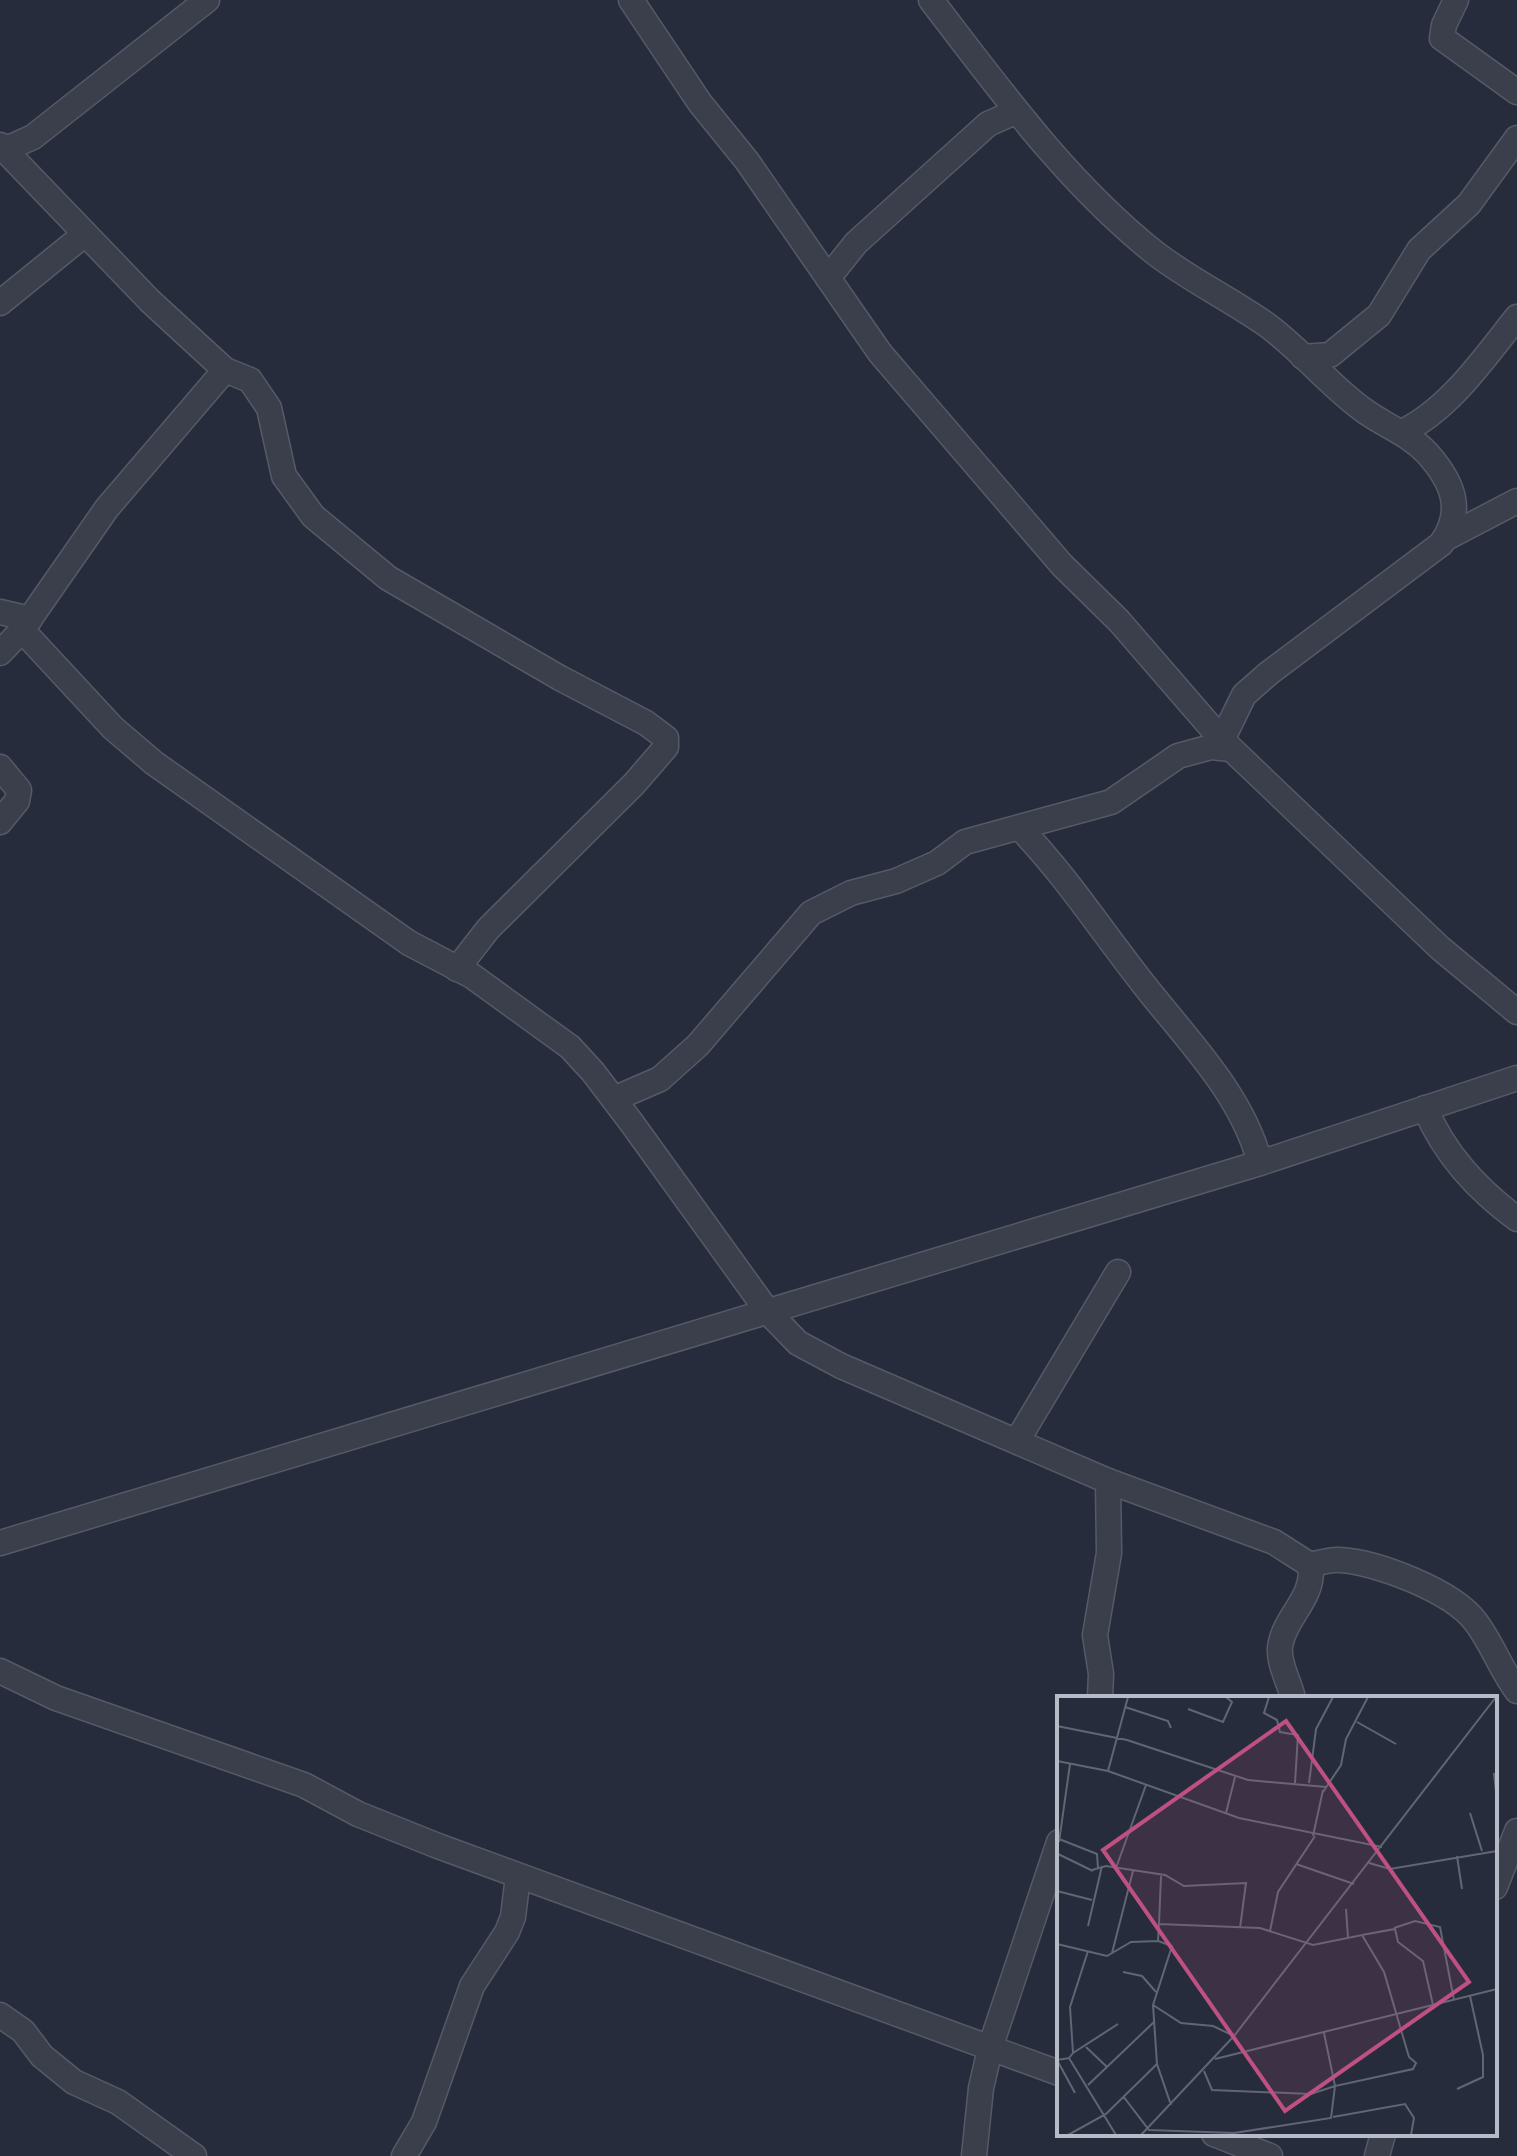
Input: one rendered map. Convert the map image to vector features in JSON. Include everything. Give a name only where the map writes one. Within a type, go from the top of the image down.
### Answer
[{"type":"street","points":[[207,0],[33,137],[2,148],[225,370],[250,380],[269,408],[284,476],[313,516],[388,578],[560,678],[646,723],[666,738],[666,747],[634,784],[488,929],[457,969]]},
{"type":"street","points":[[631,0],[700,103],[747,161],[880,353],[1062,565],[1119,621],[1227,744],[1440,948],[1517,1012]]},
{"type":"street","points":[[931,0],[1015,112],[1124,227],[1188,276],[1269,327],[1303,357],[1326,365],[1364,411],[1411,428],[1455,499],[1485,517]]},
{"type":"street","points":[[1456,0],[1444,25],[1442,38],[1517,92]]},
{"type":"street","points":[[988,124],[998,90]]},
{"type":"street","points":[[828,278],[856,243],[988,124],[1015,112]]},
{"type":"street","points":[[25,172],[33,137]]},
{"type":"street","points":[[1326,365],[1379,315],[1419,250],[1469,204],[1517,138]]},
{"type":"street","points":[[0,303],[85,234]]},
{"type":"street","points":[[1411,428],[1481,362],[1517,317]]},
{"type":"street","points":[[0,653],[26,625],[107,508],[225,370]]},
{"type":"street","points":[[1446,538],[1453,525],[1455,499]]},
{"type":"street","points":[[1227,744],[1244,695],[1358,604],[1413,567],[1446,538],[1517,501]]},
{"type":"street","points":[[0,612],[26,625],[113,728],[154,763],[409,943],[457,969],[570,1047],[614,1099],[768,1312],[798,1343],[841,1366],[1108,1481],[1274,1542],[1310,1565],[1337,1559],[1388,1571],[1459,1606],[1474,1619],[1517,1691]]},
{"type":"street","points":[[614,1099],[660,1079],[698,1045],[811,913],[851,893],[896,881],[937,863],[965,842],[1111,802],[1178,756],[1227,744]]},
{"type":"street","points":[[0,767],[19,790],[17,801],[0,822]]},
{"type":"street","points":[[1020,828],[1053,863],[1204,1059],[1252,1135],[1260,1163]]},
{"type":"street","points":[[3,1536],[768,1312],[1260,1163],[1517,1078]]},
{"type":"street","points":[[1425,1108],[1450,1155],[1479,1189],[1517,1219]]},
{"type":"street","points":[[1017,1441],[1118,1272]]},
{"type":"street","points":[[1100,1696],[1101,1674],[1095,1635],[1109,1553],[1108,1481]]},
{"type":"street","points":[[1292,1696],[1280,1657],[1281,1642],[1306,1596],[1310,1565]]},
{"type":"street","points":[[0,1671],[56,1698],[165,1733],[304,1785],[358,1814],[518,1876],[823,1989],[991,2045],[1057,2072]]},
{"type":"street","points":[[1497,1882],[1517,1831]]},
{"type":"street","points":[[974,2156],[981,2088],[991,2045],[1057,1848]]},
{"type":"street","points":[[404,2156],[424,2122],[472,1986],[507,1932],[513,1917],[518,1876]]},
{"type":"street","points":[[0,2015],[23,2031],[42,2056],[74,2082],[118,2102],[194,2156]]},
{"type":"street","points":[[1227,2136],[1270,2156]]},
{"type":"street","points":[[1377,2156],[1382,2136]]}]
